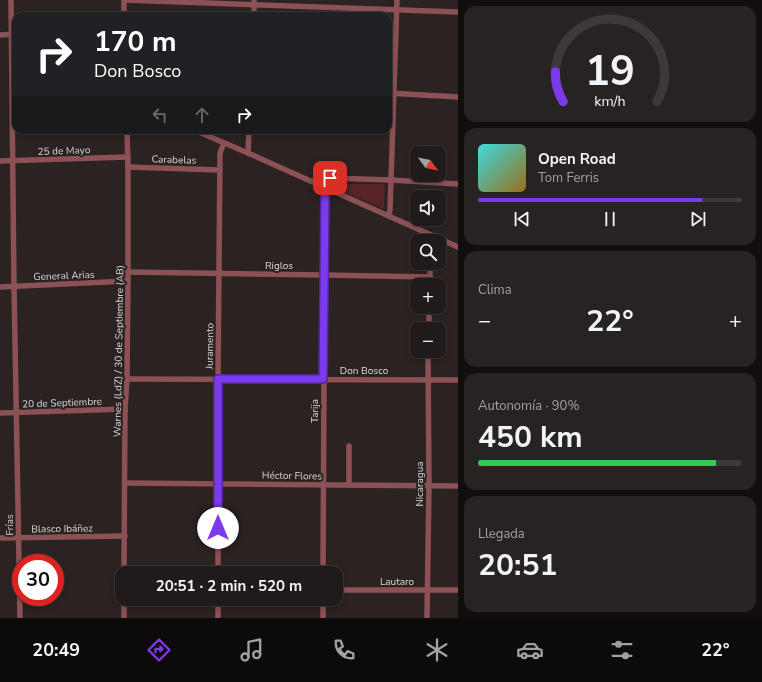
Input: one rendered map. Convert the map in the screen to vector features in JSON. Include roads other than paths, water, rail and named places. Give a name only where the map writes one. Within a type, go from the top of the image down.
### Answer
[{"type":"street","name":"Frías","points":[[11,0],[12,12]]},
{"type":"street","points":[[124,12],[124,0],[254,2],[458,12]]},
{"type":"street","points":[[392,79],[397,0]]},
{"type":"street","points":[[0,35],[12,34]]},
{"type":"street","points":[[392,93],[458,97]]},
{"type":"street","name":"Frías","points":[[13,134],[14,286],[20,618]]},
{"type":"street","name":"Warnes (LdZ) / 30 de Septiembre (AB)","points":[[124,566],[125,409],[127,379],[128,281],[127,134]]},
{"type":"street","points":[[203,134],[388,216],[423,234]]},
{"type":"street","points":[[248,153],[249,134]]},
{"type":"street","points":[[388,216],[390,210],[391,134]]},
{"type":"street","name":"Juramento","points":[[218,566],[220,153],[224,143]]},
{"type":"street","name":"25 de Mayo","points":[[0,161],[128,157]]},
{"type":"street","name":"Carabelas","points":[[128,167],[220,170]]},
{"type":"street","points":[[310,181],[330,178],[458,184]]},
{"type":"street","name":"Tarija","points":[[323,566],[325,198],[326,188],[330,178]]},
{"type":"street","points":[[446,243],[458,247]]},
{"type":"street","points":[[430,270],[430,277]]},
{"type":"street","name":"Riglos","points":[[128,272],[430,277]]},
{"type":"street","name":"General Arias","points":[[0,287],[128,281]]},
{"type":"street","name":"Nicaragua","points":[[427,618],[429,485],[428,358]]},
{"type":"street","name":"Don Bosco","points":[[127,379],[458,380]]},
{"type":"street","name":"20 de Septiembre","points":[[0,414],[125,409]]},
{"type":"street","points":[[349,446],[349,485]]},
{"type":"street","name":"Héctor Flores","points":[[125,483],[458,486]]},
{"type":"street","name":"Blasco Ibáñez","points":[[0,538],[125,536]]},
{"type":"street","name":"Lautaro","points":[[343,590],[458,590]]},
{"type":"street","points":[[124,606],[124,618]]},
{"type":"street","points":[[218,606],[218,618]]},
{"type":"street","points":[[323,606],[323,618]]}]
